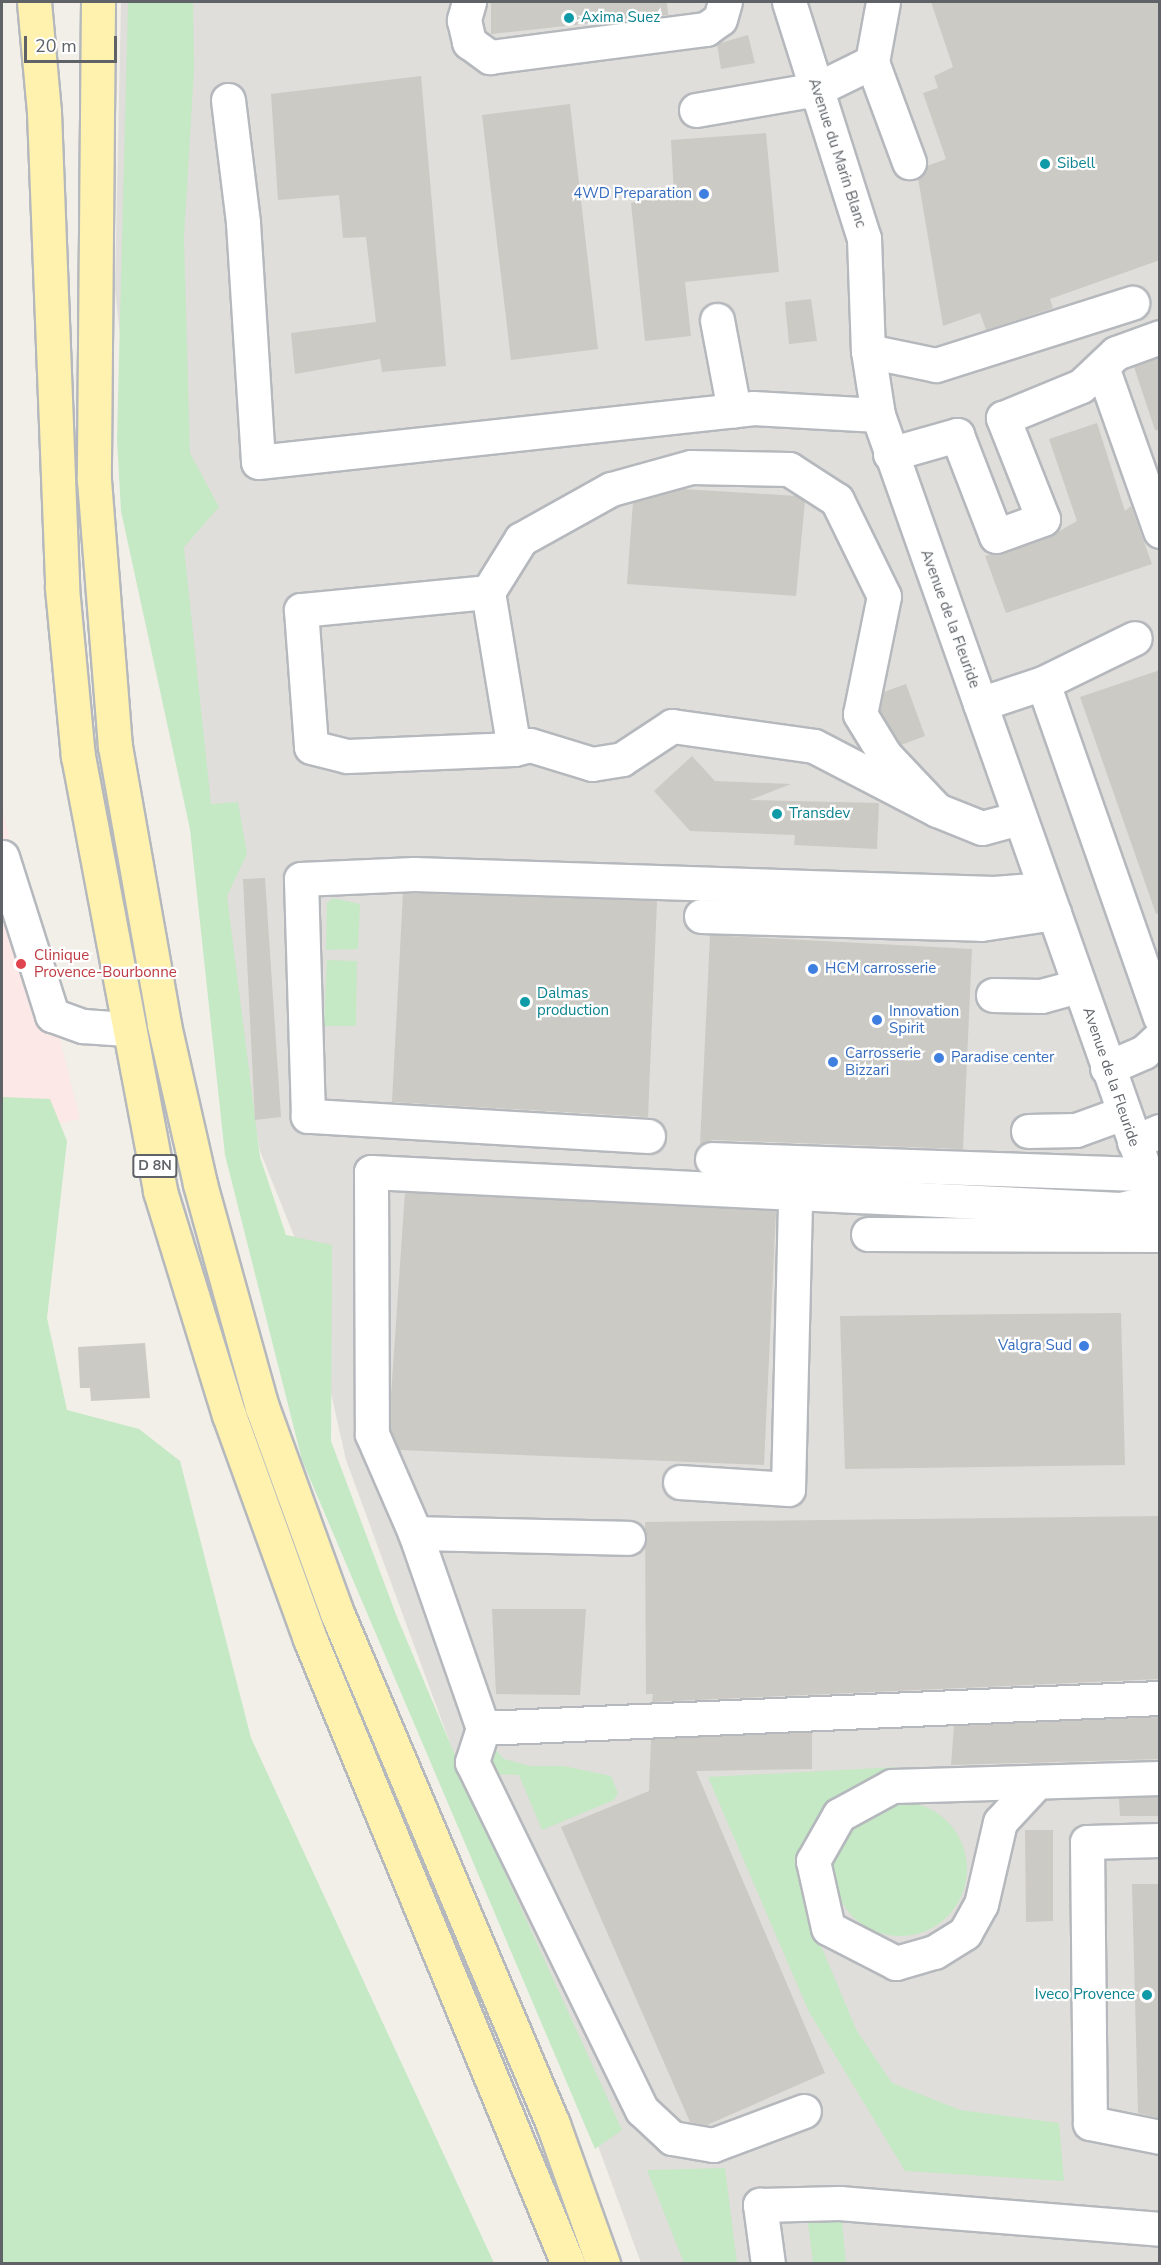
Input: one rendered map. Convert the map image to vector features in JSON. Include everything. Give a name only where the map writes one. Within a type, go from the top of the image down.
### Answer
[{"type":"main road","name":"D 8N","points":[[34,2],[44,112],[62,588],[78,756],[126,1029],[160,1191],[229,1416],[310,1639],[568,2264]]},
{"type":"main road","name":"D 8N","points":[[98,2],[94,480],[115,746],[164,1025],[200,1184],[262,1407],[337,1613],[553,2124],[603,2264]]},
{"type":"street","points":[[469,2],[464,20],[469,42],[490,57],[706,29],[720,19],[725,2]]},
{"type":"street","name":"Avenue du Marin Blanc","points":[[789,2],[864,237],[868,351],[878,415]]},
{"type":"street","points":[[883,2],[872,62],[909,162]]},
{"type":"street","points":[[696,110],[817,89],[872,62]]},
{"type":"street","points":[[228,100],[243,223],[258,462],[465,437],[734,410],[878,415]]},
{"type":"street","points":[[868,351],[936,365],[1132,303]]},
{"type":"street","points":[[717,320],[734,410]]},
{"type":"street","points":[[890,454],[957,435],[1081,386],[1116,353],[1160,337]]},
{"type":"street","points":[[1102,367],[1160,531]]},
{"type":"street","name":"Avenue de la Fleuride","points":[[878,415],[1107,1068],[1139,1129],[1153,1196]]},
{"type":"street","points":[[957,435],[996,536],[1042,519],[1003,418]]},
{"type":"street","points":[[514,749],[488,592],[521,539],[611,489],[691,467],[789,469],[837,500],[884,596],[860,714],[885,755],[937,810]]},
{"type":"street","points":[[488,592],[301,610],[311,747],[347,756],[514,749],[530,745],[592,764],[622,759],[672,726],[814,746],[937,810],[982,828],[1020,818]]},
{"type":"street","points":[[980,704],[1043,683],[1135,638]]},
{"type":"street","points":[[1043,683],[1160,1017]]},
{"type":"street","points":[[2,857],[52,1015],[83,1026],[126,1029]]},
{"type":"street","points":[[648,1136],[308,1116],[301,879],[414,874],[994,893],[1050,901]]},
{"type":"street","points":[[701,916],[981,924],[1050,901]]},
{"type":"street","points":[[993,995],[1041,996],[1079,986]]},
{"type":"street","points":[[1107,1068],[1144,1052],[1160,1037]]},
{"type":"street","points":[[1028,1131],[1139,1129]]},
{"type":"street","points":[[712,1159],[1153,1196]]},
{"type":"street","points":[[804,2111],[713,2145],[672,2138],[642,2110],[472,1762],[483,1728],[415,1533],[372,1434],[371,1172],[1120,1209],[1153,1196]]},
{"type":"street","points":[[680,1482],[789,1489],[795,1193]]},
{"type":"street","points":[[868,1234],[1160,1235]]},
{"type":"street","points":[[415,1533],[628,1538]]},
{"type":"street","points":[[483,1728],[1160,1698]]},
{"type":"street","points":[[1037,1782],[1000,1822],[981,1904],[965,1933],[934,1952],[896,1963],[828,1928],[813,1861],[840,1815],[892,1786],[1160,1778]]},
{"type":"street","points":[[1160,1840],[1087,1842],[1090,2123],[1160,2137]]},
{"type":"street","points":[[768,2264],[760,2205],[839,2203],[1160,2229]]},
{"type":"shaded area","points":[[121,2],[1159,2],[1159,2263],[641,2263],[346,1460],[298,1246],[260,1151],[125,383],[115,289]]},
{"type":"shaded area","name":"Clinique Provence-Bourbonne","points":[[2,808],[80,1119],[2,1136]]},
{"type":"green space","points":[[128,2],[193,2],[194,70],[184,238],[190,453],[219,507],[184,547],[211,804],[238,802],[247,854],[227,896],[260,1157],[286,1235],[332,1245],[331,1441],[397,1617],[499,1860],[622,2130],[595,2149],[302,1460],[225,1155],[190,829],[121,511],[117,440]]},
{"type":"green space","points":[[333,898],[360,904],[358,949],[326,950],[327,903]]},
{"type":"green space","points":[[327,960],[357,961],[356,1026],[324,1026]]},
{"type":"green space","points":[[2,1097],[50,1099],[67,1141],[47,1318],[67,1410],[139,1429],[180,1461],[251,1738],[494,2263],[2,2263]]},
{"type":"green space","points":[[495,1749],[504,1759],[530,1766],[564,1766],[611,1776],[618,1793],[614,1800],[542,1830],[519,1775],[491,1774],[488,1763]]},
{"type":"green space","points":[[897,1767],[852,1792],[810,1920],[857,2031],[892,2083],[960,2110],[1059,2123],[1064,2181],[905,2171],[809,2012],[708,1777]]},
{"type":"green space","points":[[900,1802],[926,1807],[947,1822],[962,1843],[967,1869],[962,1895],[947,1916],[926,1931],[900,1936],[874,1931],[853,1916],[838,1895],[833,1869],[838,1843],[853,1822],[874,1807]]},
{"type":"green space","points":[[725,2168],[737,2263],[684,2263],[647,2170]]},
{"type":"green space","points":[[825,2208],[841,2210],[846,2263],[813,2263],[808,2223]]},
{"type":"building","name":"Axima Suez","points":[[491,2],[667,2],[668,15],[491,34]]},
{"type":"building","name":"Sibell","points":[[931,2],[1160,2],[1160,260],[1050,299],[1053,308],[986,330],[980,313],[943,326],[918,178],[927,166],[946,159],[923,93],[938,88],[934,76],[953,67]]},
{"type":"building","points":[[748,35],[755,63],[721,69],[717,44]]},
{"type":"building","points":[[421,76],[446,366],[382,372],[380,359],[295,374],[291,333],[376,322],[366,237],[343,238],[339,195],[278,200],[271,94]]},
{"type":"building","points":[[570,104],[598,349],[511,360],[482,115]]},
{"type":"building","points":[[766,133],[779,272],[685,282],[691,336],[645,341],[631,203],[674,194],[671,140]]},
{"type":"building","points":[[811,299],[817,341],[789,344],[785,302]]},
{"type":"building","points":[[1160,357],[1160,430],[1155,430],[1134,367]]},
{"type":"building","points":[[1097,423],[1125,511],[1131,506],[1152,564],[1006,613],[985,556],[1049,537],[1077,521],[1049,439]]},
{"type":"building","points":[[683,489],[797,496],[805,501],[796,596],[627,584],[633,502]]},
{"type":"building","points":[[1160,670],[1160,913],[1156,914],[1080,697]]},
{"type":"building","points":[[906,684],[925,736],[901,745],[880,711],[884,692]]},
{"type":"building","name":"Transdev","points":[[692,756],[715,781],[791,784],[750,800],[879,803],[877,849],[794,845],[795,835],[690,831],[654,791]]},
{"type":"building","points":[[265,878],[281,1117],[255,1120],[243,879]]},
{"type":"building","name":"Dalmas production","points":[[403,893],[657,901],[648,1117],[392,1102]]},
{"type":"building","points":[[710,935],[972,949],[963,1149],[713,1140],[700,1145]]},
{"type":"building","points":[[405,1192],[776,1211],[764,1465],[399,1450],[391,1430],[391,1396]]},
{"type":"building","points":[[1121,1313],[1125,1465],[845,1469],[840,1316]]},
{"type":"building","points":[[145,1343],[150,1398],[91,1401],[90,1388],[80,1388],[78,1347]]},
{"type":"building","points":[[1160,1516],[1160,1679],[652,1702],[653,1694],[646,1694],[645,1522]]},
{"type":"building","points":[[492,1609],[586,1609],[580,1695],[496,1694]]},
{"type":"building","points":[[1160,1717],[1160,1759],[951,1765],[954,1726]]},
{"type":"building","points":[[812,1732],[812,1769],[696,1771],[825,2073],[707,2125],[690,2122],[561,1827],[649,1791],[651,1739]]},
{"type":"building","points":[[1160,1797],[1160,1816],[1120,1816],[1119,1798]]},
{"type":"building","points":[[1025,1830],[1053,1830],[1053,1921],[1026,1922]]},
{"type":"building","name":"Iveco Provence","points":[[1132,1884],[1160,1884],[1160,2118],[1138,2113]]},
{"type":"place","name":"Axima Suez","points":[[569,18]]},
{"type":"place","name":"Sibell","points":[[1045,164]]},
{"type":"place","name":"4WD Preparation","points":[[704,194]]},
{"type":"place","name":"Transdev","points":[[777,814]]},
{"type":"place","name":"Clinique Provence-Bourbonne","points":[[21,964]]},
{"type":"place","name":"HCM carrosserie","points":[[813,969]]},
{"type":"place","name":"Dalmas production","points":[[525,1002]]},
{"type":"place","name":"Innovation Spirit","points":[[877,1020]]},
{"type":"place","name":"Paradise center","points":[[939,1058]]},
{"type":"place","name":"Carrosserie Bizzari","points":[[833,1062]]},
{"type":"place","name":"Valgra Sud","points":[[1084,1346]]},
{"type":"place","name":"Iveco Provence","points":[[1147,1995]]}]
